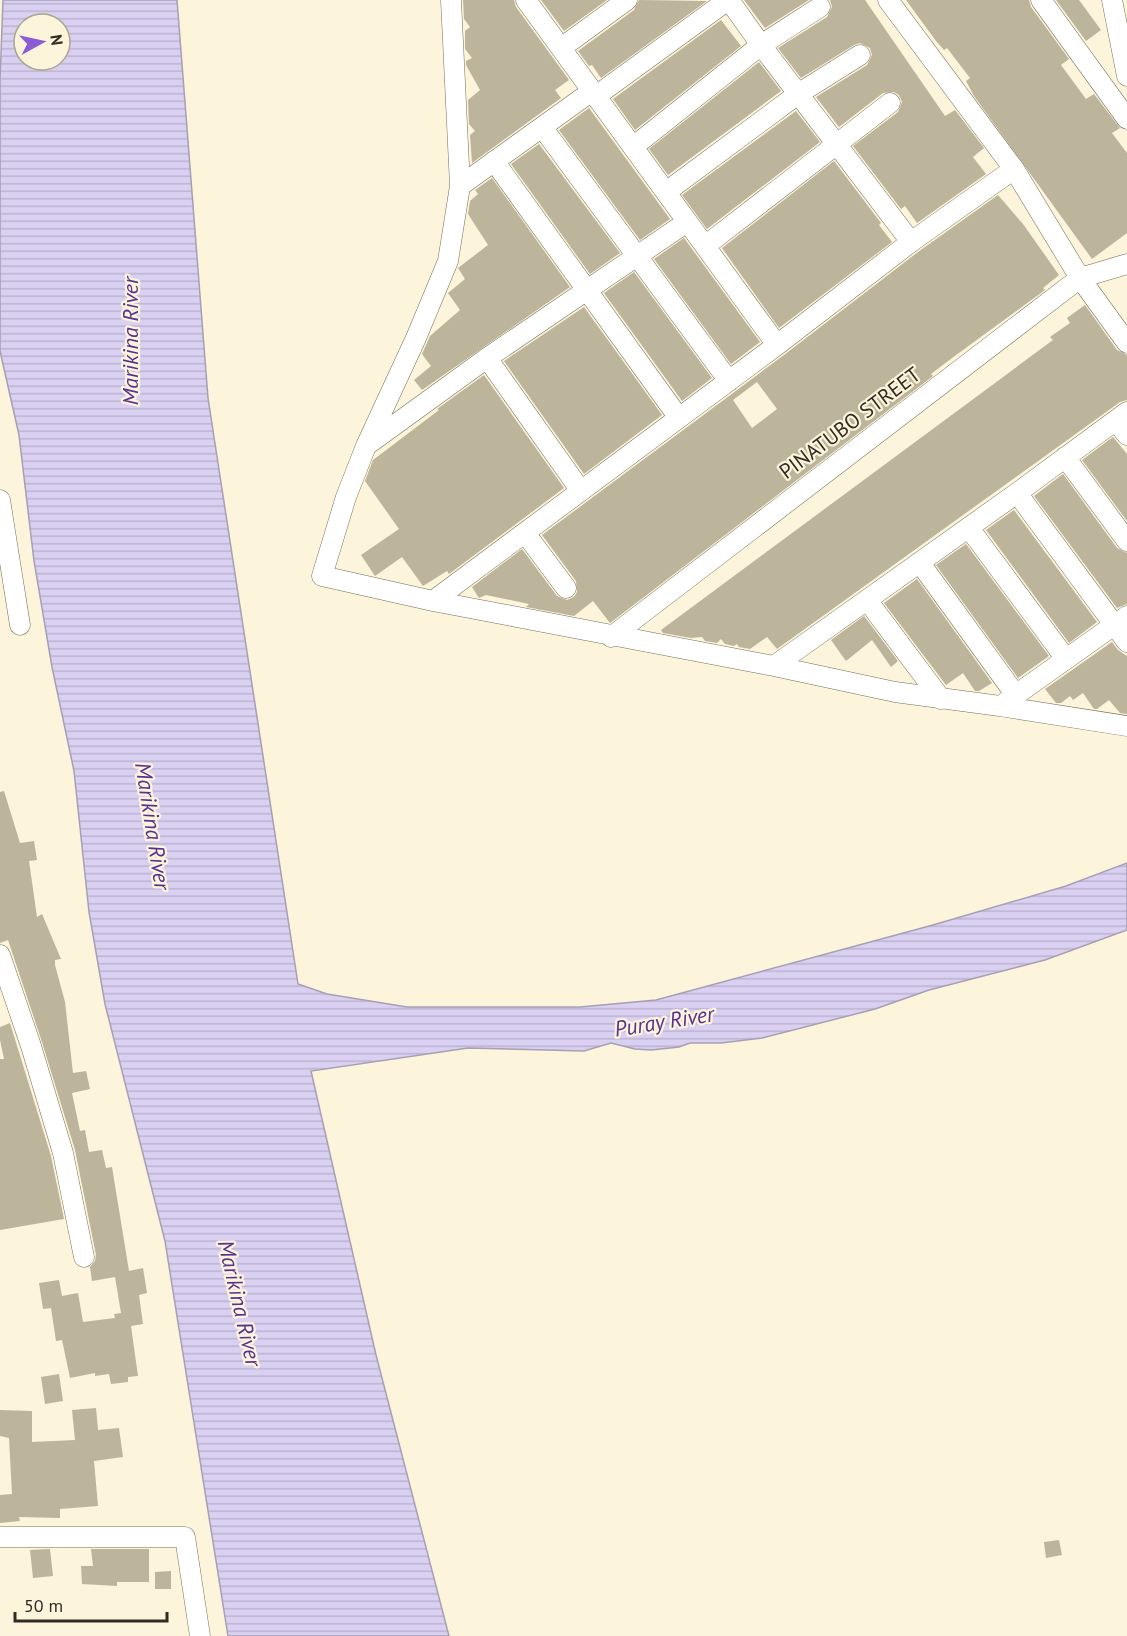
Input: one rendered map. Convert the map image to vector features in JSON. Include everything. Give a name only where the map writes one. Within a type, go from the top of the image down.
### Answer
[{"type":"street","points":[[451,0],[460,186],[448,261],[416,338],[366,446],[346,497],[322,576],[433,601],[611,637],[774,666],[895,692],[941,699],[1008,700],[1127,726]]},
{"type":"street","points":[[526,0],[777,345]]},
{"type":"street","points":[[561,48],[627,0]]},
{"type":"street","points":[[460,186],[542,127],[594,94],[729,0],[911,242]]},
{"type":"street","points":[[888,0],[1014,169],[1080,278],[1127,343]]},
{"type":"street","points":[[1041,0],[1127,119]]},
{"type":"street","points":[[1112,0],[1127,75]]},
{"type":"street","points":[[633,147],[761,45],[820,7]]},
{"type":"street","points":[[666,192],[798,94],[860,55]]},
{"type":"street","points":[[705,246],[890,103]]},
{"type":"street","points":[[542,127],[729,381]]},
{"type":"street","points":[[494,161],[678,418]]},
{"type":"street","points":[[433,601],[777,345],[911,242],[1014,169]]},
{"type":"street","points":[[366,446],[487,358],[687,222]]},
{"type":"street","name":"PINATUBO STREET","points":[[611,637],[1080,278],[1127,264]]},
{"type":"street","points":[[487,358],[581,491]]},
{"type":"street","points":[[774,666],[1017,494],[1065,457],[1123,422]]},
{"type":"street","points":[[1065,457],[1127,541]]},
{"type":"street","points":[[1017,494],[1121,620],[1127,642]]},
{"type":"street","points":[[0,500],[20,625]]},
{"type":"street","points":[[969,528],[1066,658]]},
{"type":"street","points":[[525,533],[566,588]]},
{"type":"street","points":[[920,563],[1008,700]]},
{"type":"street","points":[[867,600],[941,699]]},
{"type":"street","points":[[1008,700],[1121,620]]},
{"type":"street","points":[[0,955],[31,1046],[63,1153],[84,1257]]},
{"type":"street","points":[[0,1537],[185,1537],[200,1636]]},
{"type":"water","points":[[3,0],[177,0],[208,398],[298,984],[327,994],[407,1007],[580,1007],[656,1000],[933,925],[1066,886],[1127,863],[1127,930],[1045,960],[929,990],[875,1009],[762,1038],[721,1043],[690,1043],[679,1047],[651,1050],[611,1043],[584,1051],[468,1048],[311,1071],[376,1355],[449,1636],[228,1636],[165,1241],[105,1004],[89,912],[74,771],[52,667],[34,561],[19,435],[0,351],[0,80]]},
{"type":"building","points":[[463,0],[514,0],[516,7],[569,80],[555,90],[561,98],[472,163],[470,135],[475,131],[469,124],[468,100],[480,90],[466,65],[466,61],[472,58],[465,49],[465,31],[470,27],[464,19]]},
{"type":"building","points":[[541,0],[607,0],[564,31]]},
{"type":"building","points":[[639,0],[707,1],[601,78],[578,51],[634,10]]},
{"type":"building","points":[[744,0],[809,0],[765,28]]},
{"type":"building","points":[[830,0],[865,0],[945,116],[955,110],[984,148],[973,157],[986,174],[917,223],[905,206],[901,209],[853,146],[898,112],[902,102],[899,95],[894,92],[883,93],[839,127],[816,97],[867,65],[872,55],[870,48],[860,43],[854,45],[801,78],[778,48],[827,17],[832,7]]},
{"type":"building","points":[[906,0],[1029,0],[1031,7],[1069,59],[1061,65],[1086,99],[1094,94],[1120,128],[1112,133],[1127,153],[1127,233],[1092,259],[974,96],[966,81],[970,78],[947,48],[944,50],[936,41]]},
{"type":"building","points":[[1056,0],[1079,0],[1101,30],[1086,41]]},
{"type":"building","points":[[721,20],[741,46],[635,130],[613,99]]},
{"type":"building","points":[[759,62],[781,91],[668,175],[649,149]]},
{"type":"building","points":[[589,108],[670,219],[640,240],[559,130]]},
{"type":"building","points":[[796,111],[820,142],[707,229],[682,195]]},
{"type":"building","points":[[539,144],[620,253],[590,274],[511,164]]},
{"type":"building","points":[[834,161],[881,223],[879,225],[892,242],[779,328],[722,248]]},
{"type":"building","points":[[492,178],[570,287],[422,390],[414,380],[431,366],[422,354],[430,336],[460,310],[448,293],[465,279],[458,268],[488,245],[468,214],[470,201],[478,194],[475,190]]},
{"type":"building","points":[[998,195],[1023,224],[1059,275],[1043,288],[1045,290],[931,374],[933,376],[610,623],[593,601],[574,616],[526,607],[529,604],[486,595],[479,598],[472,587],[522,549],[557,596],[567,600],[574,597],[577,592],[576,581],[542,535],[918,252]],"holes":[[[757,382],[777,409],[752,428],[733,400]]]},
{"type":"building","points":[[684,238],[760,342],[731,364],[654,259]]},
{"type":"building","points":[[634,272],[712,378],[682,401],[604,293]]},
{"type":"building","points":[[1085,305],[1117,350],[1127,355],[1127,400],[1120,402],[777,649],[767,637],[750,649],[739,647],[737,644],[734,646],[725,644],[721,639],[717,643],[705,641],[702,637],[691,638],[663,633],[661,630],[1053,340],[1050,337],[1070,323],[1067,318]]},
{"type":"building","points":[[584,307],[662,415],[584,474],[504,361]]},
{"type":"building","points":[[484,375],[564,488],[449,574],[447,571],[423,586],[402,557],[375,576],[361,555],[399,529],[365,481],[373,460]]},
{"type":"building","points":[[1113,437],[1127,454],[1127,521],[1082,460]]},
{"type":"building","points":[[1063,474],[1117,548],[1127,553],[1127,604],[1117,608],[1034,496]]},
{"type":"building","points":[[1014,510],[1097,622],[1069,643],[986,530]]},
{"type":"building","points":[[966,544],[1049,656],[1018,678],[936,565]]},
{"type":"building","points":[[917,579],[992,683],[975,691],[963,673],[946,685],[884,603]]},
{"type":"building","points":[[864,616],[898,661],[891,667],[872,640],[846,661],[831,640]]},
{"type":"building","points":[[1112,642],[1127,656],[1127,714],[1120,713],[1109,700],[1094,709],[1083,693],[1073,700],[1070,696],[1061,703],[1056,703],[1045,689]]},
{"type":"building","points":[[4,791],[20,843],[34,841],[37,860],[29,861],[37,917],[42,914],[61,959],[55,960],[55,965],[65,1002],[73,1073],[86,1071],[90,1089],[72,1093],[80,1131],[85,1130],[89,1152],[102,1150],[106,1168],[112,1167],[129,1271],[143,1268],[147,1293],[139,1295],[143,1324],[131,1326],[138,1376],[128,1377],[128,1382],[111,1384],[109,1374],[95,1376],[95,1373],[70,1378],[62,1340],[56,1341],[51,1308],[43,1309],[39,1283],[59,1280],[62,1296],[78,1293],[83,1322],[115,1318],[114,1314],[121,1313],[115,1277],[92,1281],[90,1267],[96,1255],[75,1150],[8,940],[0,943],[0,792]]},
{"type":"building","points":[[10,1023],[51,1156],[64,1219],[0,1230],[0,1059],[4,1059],[0,1027]]},
{"type":"building","points":[[59,1374],[63,1401],[45,1404],[41,1377]]},
{"type":"building","points":[[96,1408],[98,1430],[119,1428],[123,1457],[94,1461],[98,1506],[60,1509],[60,1518],[19,1517],[20,1521],[0,1523],[0,1495],[12,1494],[9,1438],[0,1436],[0,1410],[32,1411],[32,1442],[75,1440],[72,1410]]},
{"type":"building","points":[[1059,1540],[1062,1555],[1046,1558],[1044,1542]]},
{"type":"building","points":[[50,1549],[53,1576],[33,1578],[30,1550]]},
{"type":"building","points":[[91,1549],[149,1549],[149,1582],[117,1582],[117,1586],[82,1584],[81,1566],[93,1566]]},
{"type":"building","points":[[171,1571],[171,1589],[155,1589],[155,1572]]},
{"type":"water label","name":"Marikina River","points":[[130,341]]},
{"type":"water label","name":"Marikina River","points":[[153,826]]},
{"type":"water label","name":"Puray River","points":[[664,1021]]},
{"type":"water label","name":"Marikina River","points":[[240,1303]]}]
